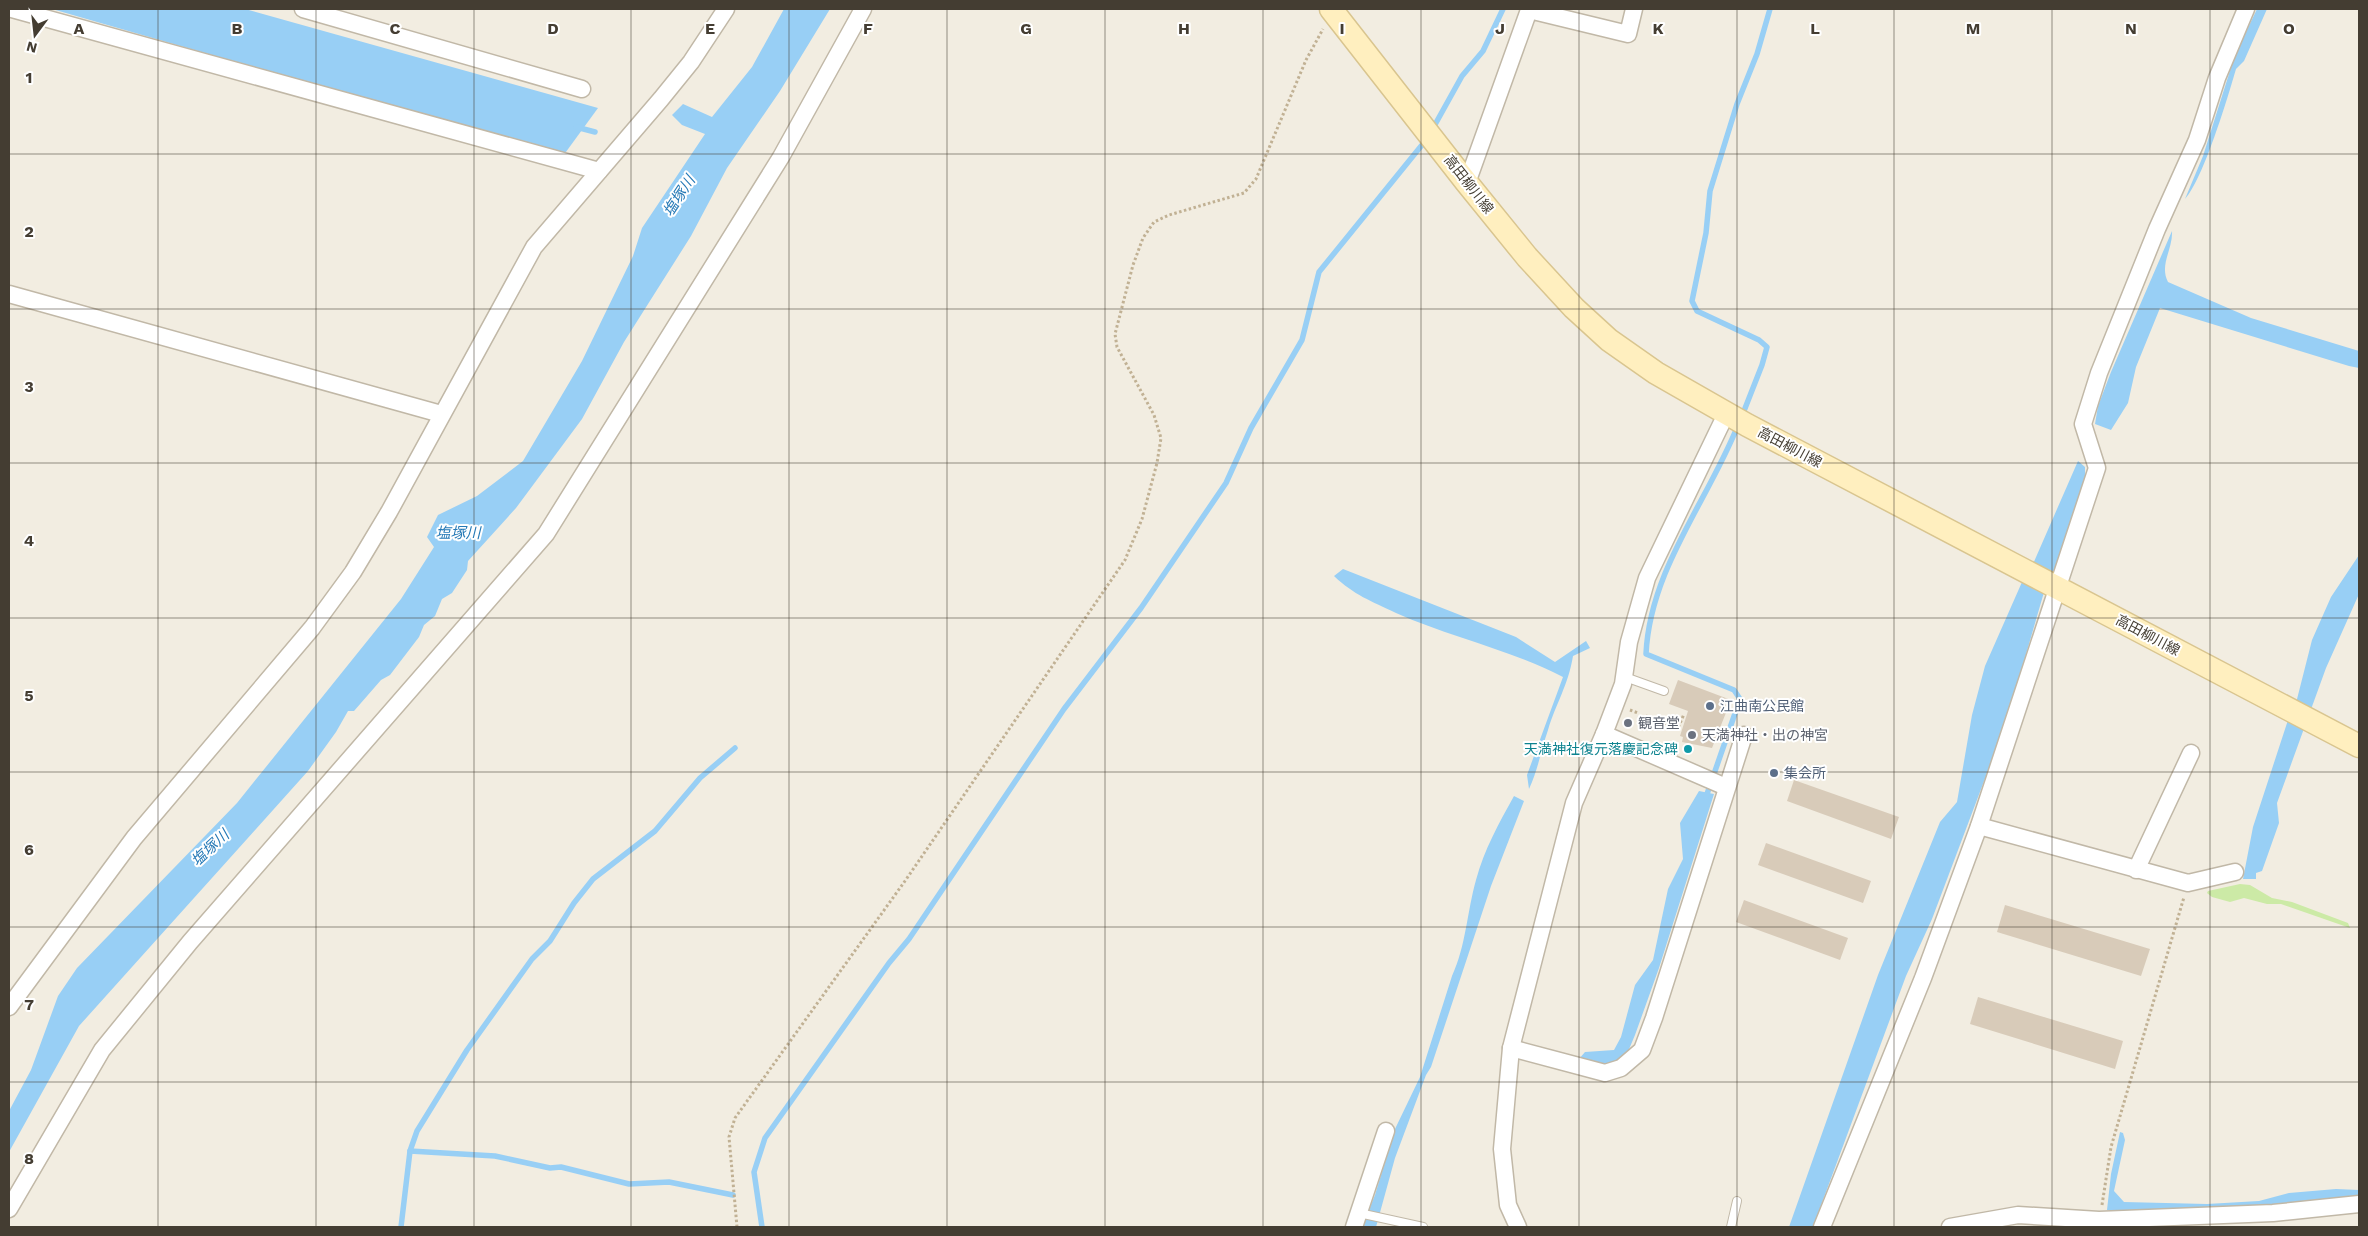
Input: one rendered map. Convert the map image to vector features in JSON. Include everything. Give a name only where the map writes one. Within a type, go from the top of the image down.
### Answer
[{"type":"main road","name":"高田柳川線","points":[[1332,10],[1527,256],[1574,308],[1609,340],[1656,373],[1737,419],[2359,746]]},
{"type":"street","points":[[12,9],[599,171]]},
{"type":"street","points":[[303,9],[582,89]]},
{"type":"street","points":[[9,1007],[134,838],[312,628],[353,572],[389,512],[534,247],[685,69],[726,9]]},
{"type":"street","points":[[9,1209],[102,1050],[190,942],[546,534],[780,157],[863,9]]},
{"type":"street","points":[[1467,182],[1529,10],[1628,34],[1634,9]]},
{"type":"street","points":[[1822,1227],[1923,978],[1979,826],[2054,585],[2097,468],[2083,424],[2096,382],[2158,229],[2197,140],[2217,78],[2246,9]]},
{"type":"street","points":[[9,294],[442,414]]},
{"type":"street","points":[[1518,1227],[1508,1205],[1502,1149],[1511,1048],[1574,803],[1604,734],[1625,677],[1629,642],[1647,578],[1737,419]]},
{"type":"street","points":[[1604,734],[1723,785]]},
{"type":"street","points":[[1511,1048],[1605,1073],[1621,1068],[1642,1050],[1654,1018],[1723,785],[1744,735]]},
{"type":"street","points":[[2136,870],[2191,753]]},
{"type":"street","points":[[1979,826],[2188,883],[2234,872]]},
{"type":"street","points":[[1356,1220],[1386,1131]]},
{"type":"street","points":[[1950,1227],[2018,1215],[2099,1220],[2273,1213],[2359,1204]]},
{"type":"lane","points":[[1625,677],[1664,691]]},
{"type":"lane","points":[[1731,1227],[1737,1201]]},
{"type":"lane","points":[[1356,1220],[1423,1227]]},
{"type":"path","points":[[737,1227],[730,1137],[735,1118],[905,881],[1125,560],[1142,519],[1157,463],[1161,438],[1154,415],[1117,348],[1115,334],[1133,265],[1143,238],[1154,222],[1168,214],[1244,193],[1256,179],[1306,60],[1332,10]]},
{"type":"path","points":[[1646,716],[1678,728],[1684,714]]},
{"type":"path","points":[[2099,1220],[2111,1147],[2188,883]]},
{"type":"green space","points":[[2240,884],[2250,885],[2272,898],[2292,902],[2348,923],[2350,928],[2281,904],[2267,904],[2244,898],[2230,902],[2212,897],[2207,893],[2208,891]]},
{"type":"water","points":[[52,9],[245,9],[598,108],[563,156]]},
{"type":"water","name":"塩塚川","points":[[784,9],[830,9],[780,91],[727,168],[691,236],[624,342],[582,419],[516,508],[468,561],[467,570],[452,593],[442,599],[435,616],[424,625],[419,637],[390,675],[381,680],[354,711],[348,711],[336,732],[308,771],[79,1026],[9,1152],[9,1111],[31,1070],[58,996],[77,968],[237,803],[401,599],[434,547],[427,537],[438,515],[477,496],[523,461],[582,361],[633,256],[642,228],[705,134],[682,125],[672,115],[683,104],[712,117],[752,67]]},
{"type":"water","points":[[2257,9],[2267,9],[2244,61],[2236,69],[2207,157],[2192,189],[2185,199],[2203,156],[2235,55]]},
{"type":"water","points":[[2172,231],[2165,269],[2168,282],[2251,318],[2359,351],[2359,368],[2160,308],[2136,367],[2128,403],[2111,430],[2095,424],[2098,406],[2111,372]]},
{"type":"water","points":[[2078,461],[2085,467],[2085,478],[2053,573],[2049,575],[2006,723],[1932,919],[1906,976],[1813,1227],[1789,1227],[1878,975],[1940,822],[1957,802],[1972,715],[1985,666],[2022,582],[2033,564]]},
{"type":"water","points":[[2359,555],[2359,594],[2326,668],[2277,803],[2279,823],[2262,871],[2256,873],[2256,879],[2243,879],[2253,827],[2288,720],[2295,707],[2312,640],[2331,597]]},
{"type":"water","points":[[1343,569],[1516,637],[1555,662],[1586,641],[1590,648],[1573,656],[1568,676],[1551,720],[1529,789],[1527,775],[1563,677],[1523,659],[1417,622],[1371,601],[1356,593],[1334,576]]},
{"type":"water","points":[[1699,791],[1714,794],[1659,968],[1627,1054],[1609,1068],[1579,1059],[1585,1052],[1614,1050],[1621,1037],[1635,985],[1653,960],[1668,889],[1683,859],[1680,823]]},
{"type":"water","points":[[1514,796],[1524,801],[1491,886],[1431,1067],[1426,1075],[1395,1158],[1376,1227],[1362,1227],[1375,1195],[1395,1129],[1420,1077],[1457,965],[1479,869],[1492,837]]},
{"type":"water","points":[[2120,1132],[2123,1133],[2125,1140],[2114,1191],[2124,1202],[2207,1204],[2259,1201],[2289,1193],[2336,1189],[2359,1190],[2359,1198],[2320,1199],[2273,1207],[2155,1211],[2107,1210],[2111,1174]]},
{"type":"building","points":[[1678,680],[1731,700],[1712,748],[1682,742],[1683,737],[1680,736],[1688,711],[1669,704]]},
{"type":"building","points":[[1794,780],[1899,817],[1891,839],[1787,801]]},
{"type":"building","points":[[1766,843],[1871,881],[1863,903],[1758,865]]},
{"type":"building","points":[[1744,900],[1848,938],[1840,960],[1736,922]]},
{"type":"building","points":[[2005,905],[2150,949],[2141,976],[1997,932]]},
{"type":"building","points":[[1978,997],[2123,1041],[2115,1069],[1970,1024]]},
{"type":"waterway","points":[[1432,130],[1462,76],[1483,51],[1503,9]]},
{"type":"waterway","points":[[1742,416],[1767,347],[1759,340],[1697,311],[1692,301],[1706,233],[1710,191],[1737,104],[1757,54],[1770,9]]},
{"type":"waterway","points":[[576,127],[595,132]]},
{"type":"waterway","points":[[762,1227],[754,1172],[765,1138],[889,963],[909,939],[1064,709],[1141,608],[1226,483],[1251,428],[1302,340],[1319,272],[1426,140]]},
{"type":"waterway","points":[[1706,797],[1740,699],[1734,690],[1646,654],[1650,623],[1658,593],[1669,564],[1726,453],[1738,425]]},
{"type":"waterway","points":[[401,1227],[410,1151],[417,1131],[467,1050],[532,959],[550,941],[574,903],[593,879],[655,831],[700,778],[735,748]]},
{"type":"waterway","points":[[410,1151],[495,1156],[550,1168],[561,1167],[629,1184],[669,1182],[733,1195]]},
{"type":"place","name":"江曲南公民館","points":[[1710,706]]},
{"type":"place","name":"観音堂","points":[[1628,723]]},
{"type":"place","name":"天満神社・出の神宮","points":[[1692,735]]},
{"type":"place","name":"天満神社復元落慶記念碑","points":[[1688,749]]},
{"type":"place","name":"集会所","points":[[1774,773]]}]
